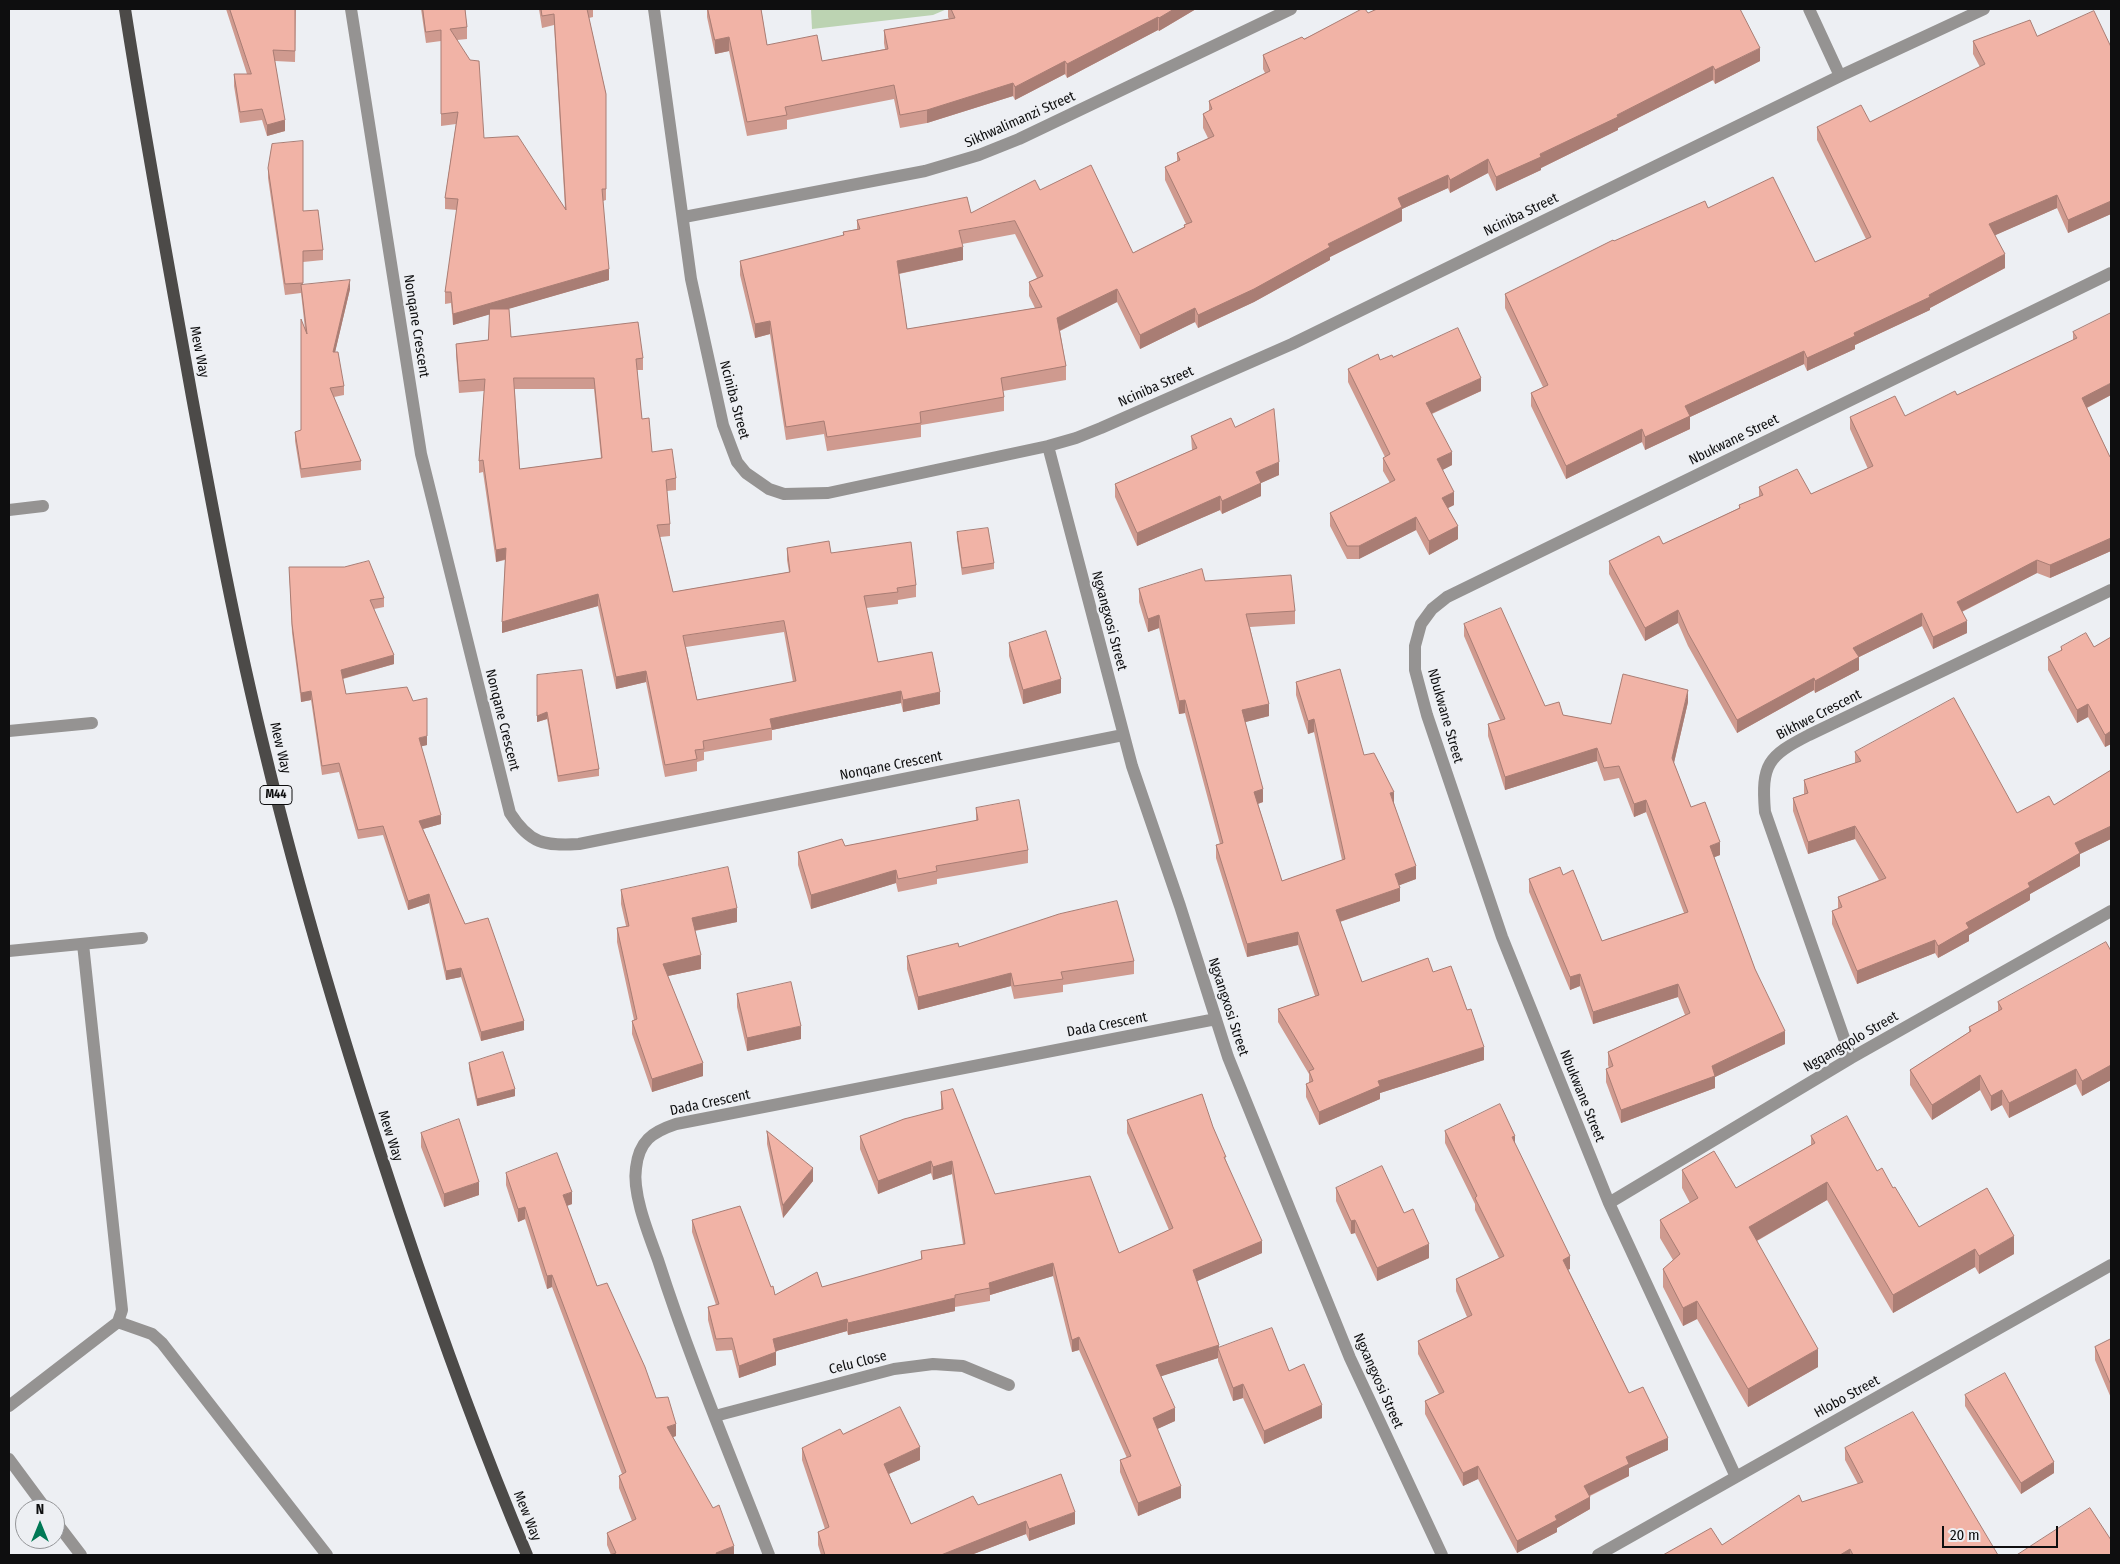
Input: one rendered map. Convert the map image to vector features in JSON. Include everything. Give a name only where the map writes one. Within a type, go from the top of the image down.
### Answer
[{"type":"main road","name":"Mew Way","points":[[125,9],[158,215],[209,491],[264,749],[334,1009],[373,1132],[439,1328],[526,1555]]},
{"type":"street","name":"Nonqane Crescent","points":[[351,9],[421,454],[510,813],[521,830],[536,840],[551,844],[579,844],[1123,734]]},
{"type":"street","name":"Nciniba Street","points":[[654,9],[667,117],[684,217],[691,278],[723,425],[737,462],[756,482],[784,494],[813,495],[1048,446],[1093,431],[1292,344],[1840,76],[1984,9]]},
{"type":"street","name":"Sikhwalimanzi Street","points":[[684,217],[924,172],[979,155],[1019,139],[1291,9]]},
{"type":"street","points":[[1809,9],[1840,76]]},
{"type":"street","name":"Nbukwane Street","points":[[1736,1477],[1608,1204],[1502,937],[1426,715],[1415,670],[1414,654],[1421,624],[1432,609],[1448,596],[2111,273]]},
{"type":"street","name":"Ngxangxosi Street","points":[[1048,446],[1132,766],[1216,1019],[1248,1108],[1342,1341],[1442,1555]]},
{"type":"street","points":[[9,510],[43,506]]},
{"type":"street","name":"Bikhwe Crescent","points":[[1851,1058],[1765,812],[1764,782],[1766,771],[1773,756],[1809,734],[2111,590]]},
{"type":"street","points":[[9,731],[92,723]]},
{"type":"street","name":"Ngqangqolo Street","points":[[1608,1204],[1851,1058],[2111,911]]},
{"type":"street","points":[[9,952],[142,938]]},
{"type":"street","points":[[9,1406],[118,1322],[122,1310],[83,944]]},
{"type":"street","name":"Dada Crescent","points":[[768,1555],[676,1316],[638,1194],[635,1169],[640,1152],[648,1138],[658,1130],[676,1124],[1216,1019]]},
{"type":"street","name":"Hlobo Street","points":[[1598,1555],[2111,1265]]},
{"type":"street","points":[[118,1322],[152,1334],[162,1343],[327,1555]]},
{"type":"street","name":"Celu Close","points":[[715,1416],[894,1369],[933,1364],[963,1366],[1009,1385]]},
{"type":"street","points":[[9,1459],[39,1499]]},
{"type":"street","points":[[65,1533],[81,1555]]},
{"type":"green space","points":[[811,9],[947,9],[933,15],[812,29]]},
{"type":"building","points":[[230,9],[295,9],[295,51],[273,50],[285,120],[267,125],[262,109],[240,112],[234,74],[251,74]]},
{"type":"building","points":[[423,9],[465,9],[467,27],[450,29],[470,60],[479,61],[484,138],[518,136],[566,210],[554,14],[542,16],[541,9],[587,9],[606,94],[606,189],[602,189],[609,269],[453,314],[451,292],[445,292],[458,199],[445,198],[458,112],[441,114],[441,30],[426,32]]},
{"type":"building","points":[[708,9],[761,9],[767,45],[817,35],[822,61],[888,49],[884,30],[955,18],[951,9],[1174,9],[1067,64],[1065,61],[1015,87],[1013,83],[927,110],[900,115],[894,85],[785,107],[787,115],[747,122],[729,37],[715,40]]},
{"type":"building","points":[[1362,9],[1365,9],[1368,13],[1377,9],[1740,9],[1760,48],[1715,70],[1713,66],[1617,115],[1618,117],[1540,154],[1541,157],[1496,177],[1488,159],[1450,180],[1448,175],[1398,198],[1402,207],[1328,244],[1330,247],[1254,289],[1198,315],[1195,308],[1140,335],[1117,289],[1057,318],[1066,366],[1001,378],[1004,397],[920,412],[921,423],[827,437],[824,421],[786,427],[770,321],[755,324],[740,261],[844,235],[843,232],[860,229],[857,220],[967,197],[971,213],[1035,180],[1040,190],[1091,165],[1133,253],[1192,222],[1165,167],[1180,160],[1177,153],[1214,136],[1203,114],[1212,109],[1209,101],[1270,71],[1263,55],[1302,37],[1304,39]],"holes":[[[1015,221],[1043,276],[1029,282],[1042,307],[907,329],[897,261],[963,247],[959,231]]]},
{"type":"building","points":[[2094,11],[2111,47],[2111,201],[2068,220],[2057,195],[1989,224],[2005,254],[1929,295],[1930,297],[1854,333],[1855,336],[1807,358],[1804,351],[1685,406],[1690,416],[1645,437],[1642,429],[1566,466],[1531,393],[1548,385],[1505,294],[1613,240],[1705,201],[1708,208],[1773,177],[1815,262],[1871,237],[1817,127],[1861,105],[1870,122],[1985,64],[1973,41],[2030,20],[2037,36]]},
{"type":"building","points":[[303,141],[303,211],[318,210],[323,250],[303,251],[303,283],[285,284],[268,168],[272,144]]},
{"type":"building","points":[[350,280],[333,352],[338,352],[344,386],[330,388],[361,461],[301,469],[295,432],[301,430],[301,319],[307,334],[301,285]]},
{"type":"building","points":[[490,309],[509,309],[511,337],[638,322],[643,358],[636,359],[642,419],[649,418],[652,452],[672,449],[676,478],[666,480],[670,524],[657,525],[673,592],[790,572],[787,548],[829,541],[831,553],[911,542],[916,585],[897,588],[898,592],[864,596],[878,662],[932,652],[940,692],[903,700],[901,691],[770,719],[772,728],[703,741],[704,749],[695,750],[697,759],[665,765],[646,671],[616,677],[598,594],[502,622],[506,548],[496,550],[483,460],[479,461],[485,379],[459,381],[456,344],[488,340]],"holes":[[[514,378],[594,378],[602,458],[520,469]],[[784,621],[796,681],[697,700],[683,636]]]},
{"type":"building","points":[[2111,313],[2111,383],[2082,398],[2111,456],[2111,538],[2050,565],[2037,560],[1957,602],[1967,621],[1933,637],[1922,613],[1853,648],[1859,657],[1815,681],[1814,678],[1737,720],[1688,633],[1678,610],[1645,628],[1609,561],[1659,536],[1663,544],[1740,508],[1739,505],[1763,495],[1759,487],[1797,469],[1811,494],[1873,466],[1850,417],[1895,396],[1905,416],[1955,391],[1957,395],[2077,338],[2073,332]]},
{"type":"building","points":[[1458,328],[1481,378],[1426,403],[1452,452],[1437,459],[1454,492],[1442,498],[1458,526],[1429,541],[1416,517],[1359,546],[1347,546],[1330,513],[1395,480],[1383,458],[1390,454],[1348,369],[1378,354],[1380,360],[1392,355],[1393,357]]},
{"type":"building","points":[[1274,409],[1279,462],[1256,472],[1261,483],[1222,501],[1220,496],[1137,533],[1115,484],[1197,448],[1191,436],[1231,418],[1235,427]]},
{"type":"building","points":[[988,528],[994,563],[962,568],[957,532]]},
{"type":"building","points":[[369,561],[384,598],[370,600],[394,655],[341,670],[346,694],[407,687],[413,701],[427,698],[427,736],[419,738],[441,815],[419,821],[465,924],[488,918],[524,1021],[481,1032],[461,968],[446,971],[429,894],[408,901],[383,826],[358,830],[339,763],[322,766],[311,691],[301,693],[292,624],[289,567],[344,567]]},
{"type":"building","points":[[1202,569],[1205,581],[1291,575],[1295,611],[1246,614],[1269,704],[1242,710],[1263,789],[1254,792],[1282,881],[1345,859],[1314,719],[1308,721],[1296,682],[1340,669],[1364,755],[1374,753],[1394,792],[1390,793],[1416,866],[1395,874],[1400,888],[1336,910],[1362,982],[1428,958],[1433,972],[1451,966],[1467,1010],[1471,1009],[1484,1047],[1378,1081],[1380,1086],[1319,1112],[1306,1084],[1313,1081],[1309,1071],[1314,1069],[1278,1009],[1319,995],[1298,932],[1247,944],[1216,845],[1223,843],[1185,700],[1179,701],[1159,615],[1148,619],[1139,589]]},
{"type":"building","points":[[1501,608],[1545,706],[1559,702],[1563,715],[1611,724],[1623,674],[1688,690],[1672,758],[1691,807],[1705,802],[1720,842],[1710,846],[1755,969],[1785,1031],[1712,1066],[1715,1076],[1621,1110],[1606,1069],[1613,1066],[1608,1052],[1690,1013],[1678,984],[1593,1012],[1580,974],[1570,977],[1529,879],[1560,867],[1563,875],[1573,870],[1602,941],[1688,912],[1646,800],[1634,804],[1619,766],[1604,768],[1597,748],[1505,777],[1488,724],[1505,719],[1464,624]]},
{"type":"building","points":[[1046,631],[1061,679],[1023,690],[1009,643]]},
{"type":"building","points":[[2086,633],[2094,647],[2111,637],[2111,731],[2105,735],[2088,704],[2077,710],[2048,657],[2062,650],[2061,647]]},
{"type":"building","points":[[582,670],[599,769],[558,776],[547,712],[537,716],[537,675]]},
{"type":"building","points":[[1954,698],[2017,813],[2049,796],[2054,805],[2111,770],[2111,826],[2075,843],[2080,853],[2028,883],[2030,887],[1966,923],[1969,928],[1938,946],[1935,940],[1857,971],[1832,911],[1842,907],[1838,897],[1886,878],[1855,826],[1808,842],[1793,798],[1808,793],[1804,780],[1861,761],[1855,752]]},
{"type":"building","points":[[1019,800],[1028,850],[936,866],[937,871],[898,879],[896,870],[811,895],[798,852],[842,839],[845,846],[978,820],[976,808]]},
{"type":"building","points":[[728,867],[737,908],[692,918],[701,955],[663,964],[703,1063],[652,1079],[632,1021],[637,1019],[617,928],[629,926],[621,890]]},
{"type":"building","points":[[1117,901],[1134,961],[1061,972],[1063,979],[1014,986],[1011,973],[918,997],[907,956],[958,943],[959,947],[1059,914]]},
{"type":"building","points":[[2106,942],[2111,951],[2111,1065],[2082,1081],[2076,1069],[2009,1103],[2002,1090],[1991,1096],[1980,1075],[1932,1105],[1910,1070],[1971,1031],[1969,1027],[2002,1009],[1998,1002]]},
{"type":"building","points":[[791,982],[801,1026],[747,1038],[737,994]]},
{"type":"building","points":[[503,1052],[515,1089],[477,1099],[469,1063]]},
{"type":"building","points":[[953,1089],[995,1194],[1090,1176],[1119,1253],[1173,1228],[1127,1120],[1202,1094],[1226,1157],[1224,1157],[1262,1241],[1193,1270],[1219,1345],[1156,1365],[1175,1408],[1153,1418],[1181,1486],[1138,1503],[1120,1460],[1131,1456],[1079,1337],[1072,1340],[1053,1263],[989,1283],[990,1288],[955,1295],[955,1298],[848,1323],[847,1319],[773,1339],[776,1352],[739,1366],[732,1338],[716,1339],[708,1307],[719,1304],[692,1220],[740,1206],[775,1295],[817,1272],[822,1287],[922,1259],[921,1251],[965,1244],[952,1161],[933,1167],[931,1161],[878,1181],[860,1136],[904,1119],[943,1109],[941,1092]]},
{"type":"building","points":[[1500,1104],[1515,1136],[1512,1137],[1570,1256],[1563,1260],[1629,1393],[1643,1387],[1668,1438],[1626,1457],[1629,1464],[1584,1486],[1590,1497],[1555,1516],[1557,1520],[1517,1541],[1478,1466],[1463,1473],[1425,1401],[1444,1392],[1418,1341],[1472,1315],[1456,1279],[1504,1256],[1445,1131]]},
{"type":"building","points":[[1847,1116],[1877,1171],[1882,1168],[1919,1227],[1987,1188],[2014,1236],[1979,1256],[1975,1249],[1893,1295],[1827,1182],[1749,1227],[1818,1349],[1748,1389],[1697,1301],[1683,1308],[1663,1269],[1680,1254],[1660,1220],[1698,1198],[1682,1170],[1714,1151],[1736,1188],[1815,1143],[1811,1136]]},
{"type":"building","points":[[459,1119],[479,1182],[444,1194],[421,1133]]},
{"type":"building","points":[[767,1131],[813,1168],[783,1205]]},
{"type":"building","points":[[557,1153],[572,1192],[563,1195],[597,1286],[607,1283],[645,1367],[656,1398],[668,1397],[676,1424],[667,1427],[713,1508],[719,1505],[734,1546],[716,1553],[717,1555],[610,1555],[616,1553],[607,1533],[636,1519],[619,1476],[626,1472],[552,1275],[547,1276],[525,1207],[518,1209],[506,1173]]},
{"type":"building","points":[[1382,1166],[1404,1213],[1413,1209],[1429,1244],[1377,1268],[1355,1220],[1351,1221],[1336,1188]]},
{"type":"building","points":[[1272,1328],[1289,1371],[1304,1364],[1322,1405],[1264,1431],[1243,1384],[1233,1388],[1218,1348]]},
{"type":"building","points":[[2111,1339],[2111,1385],[2095,1347]]},
{"type":"building","points":[[2005,1373],[2054,1462],[2021,1483],[1965,1395]]},
{"type":"building","points":[[900,1407],[920,1447],[884,1464],[911,1524],[973,1496],[978,1505],[1061,1474],[1075,1512],[1029,1529],[1026,1521],[941,1555],[825,1555],[818,1532],[829,1527],[802,1448],[840,1429],[843,1434]]},
{"type":"building","points":[[1913,1412],[1998,1555],[1853,1555],[1850,1549],[1840,1555],[1663,1555],[1711,1528],[1722,1545],[1799,1495],[1802,1502],[1863,1482],[1845,1448]]},
{"type":"building","points":[[2090,1508],[2111,1540],[2111,1555],[2017,1555]]}]
